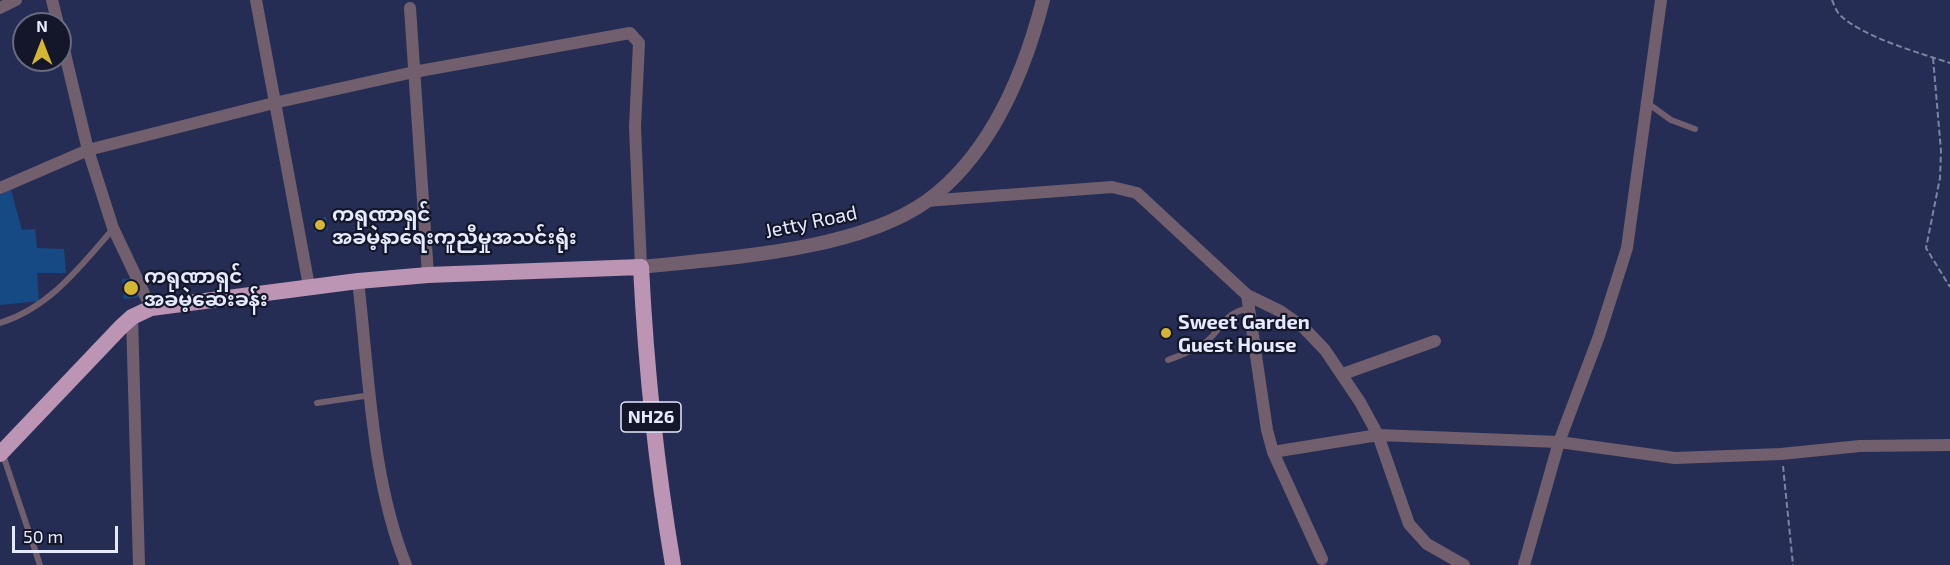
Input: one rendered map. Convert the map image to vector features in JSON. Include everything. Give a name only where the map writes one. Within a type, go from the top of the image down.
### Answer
[{"type":"highway","points":[[1,453],[132,317],[151,308],[309,286],[428,275],[641,267]]},
{"type":"highway","name":"NH26","points":[[641,267],[658,484],[673,565]]},
{"type":"street","points":[[0,8],[16,0]]},
{"type":"street","points":[[256,0],[309,286]]},
{"type":"street","name":"Jetty Road","points":[[641,267],[722,259],[836,240],[873,229],[926,201],[957,175],[985,140],[1008,98],[1031,40],[1043,0]]},
{"type":"street","points":[[1524,565],[1559,442],[1605,318],[1627,248],[1645,102],[1661,0]]},
{"type":"street","points":[[410,8],[428,275]]},
{"type":"street","points":[[0,188],[88,150],[274,103],[414,72],[623,33],[636,37],[639,43],[635,127],[641,267]]},
{"type":"street","points":[[69,72],[88,150],[113,228],[151,308]]},
{"type":"street","points":[[926,201],[1112,187],[1129,189],[1137,193],[1247,295],[1280,311],[1303,327],[1325,350],[1378,435],[1409,524],[1427,544],[1464,565]]},
{"type":"street","points":[[358,281],[371,395],[388,511],[406,565]]},
{"type":"street","points":[[1247,295],[1267,430],[1274,452],[1322,559]]},
{"type":"street","points":[[132,317],[140,565]]},
{"type":"street","points":[[1342,374],[1436,341]]},
{"type":"street","points":[[1274,452],[1378,435],[1559,442],[1675,458],[1781,454],[1860,446],[1950,445]]},
{"type":"lane","points":[[1645,102],[1671,120],[1695,129]]},
{"type":"lane","points":[[0,323],[44,303],[81,266],[113,228]]},
{"type":"lane","points":[[1168,360],[1197,349],[1214,334],[1226,317],[1235,311],[1249,308]]},
{"type":"lane","points":[[317,404],[371,395]]},
{"type":"lane","points":[[1,453],[40,565]]},
{"type":"path","points":[[1832,0],[1840,16],[1860,28],[1950,63]]},
{"type":"path","points":[[1933,58],[1941,151],[1940,178],[1926,248],[1950,287]]},
{"type":"path","points":[[1781,454],[1793,565]]},
{"type":"building","points":[[11,190],[22,230],[35,229],[37,248],[64,249],[66,273],[37,273],[39,301],[0,305],[0,195]]},
{"type":"building","name":"ကရုဏာရှင် အခမဲ့နာရေးကူညီမှုအသင်းရုံး","points":[[326,217],[328,230],[315,232],[313,220]]},
{"type":"building","points":[[138,278],[140,297],[124,299],[122,279]]},
{"type":"place","name":"ကရုဏာရှင် အခမဲ့နာရေးကူညီမှုအသင်းရုံး","points":[[320,225]]},
{"type":"place","name":"ကရုဏာရှင် အခမဲ့ဆေးခန်း","points":[[131,288]]},
{"type":"place","name":"Sweet Garden Guest House","points":[[1166,333]]}]
